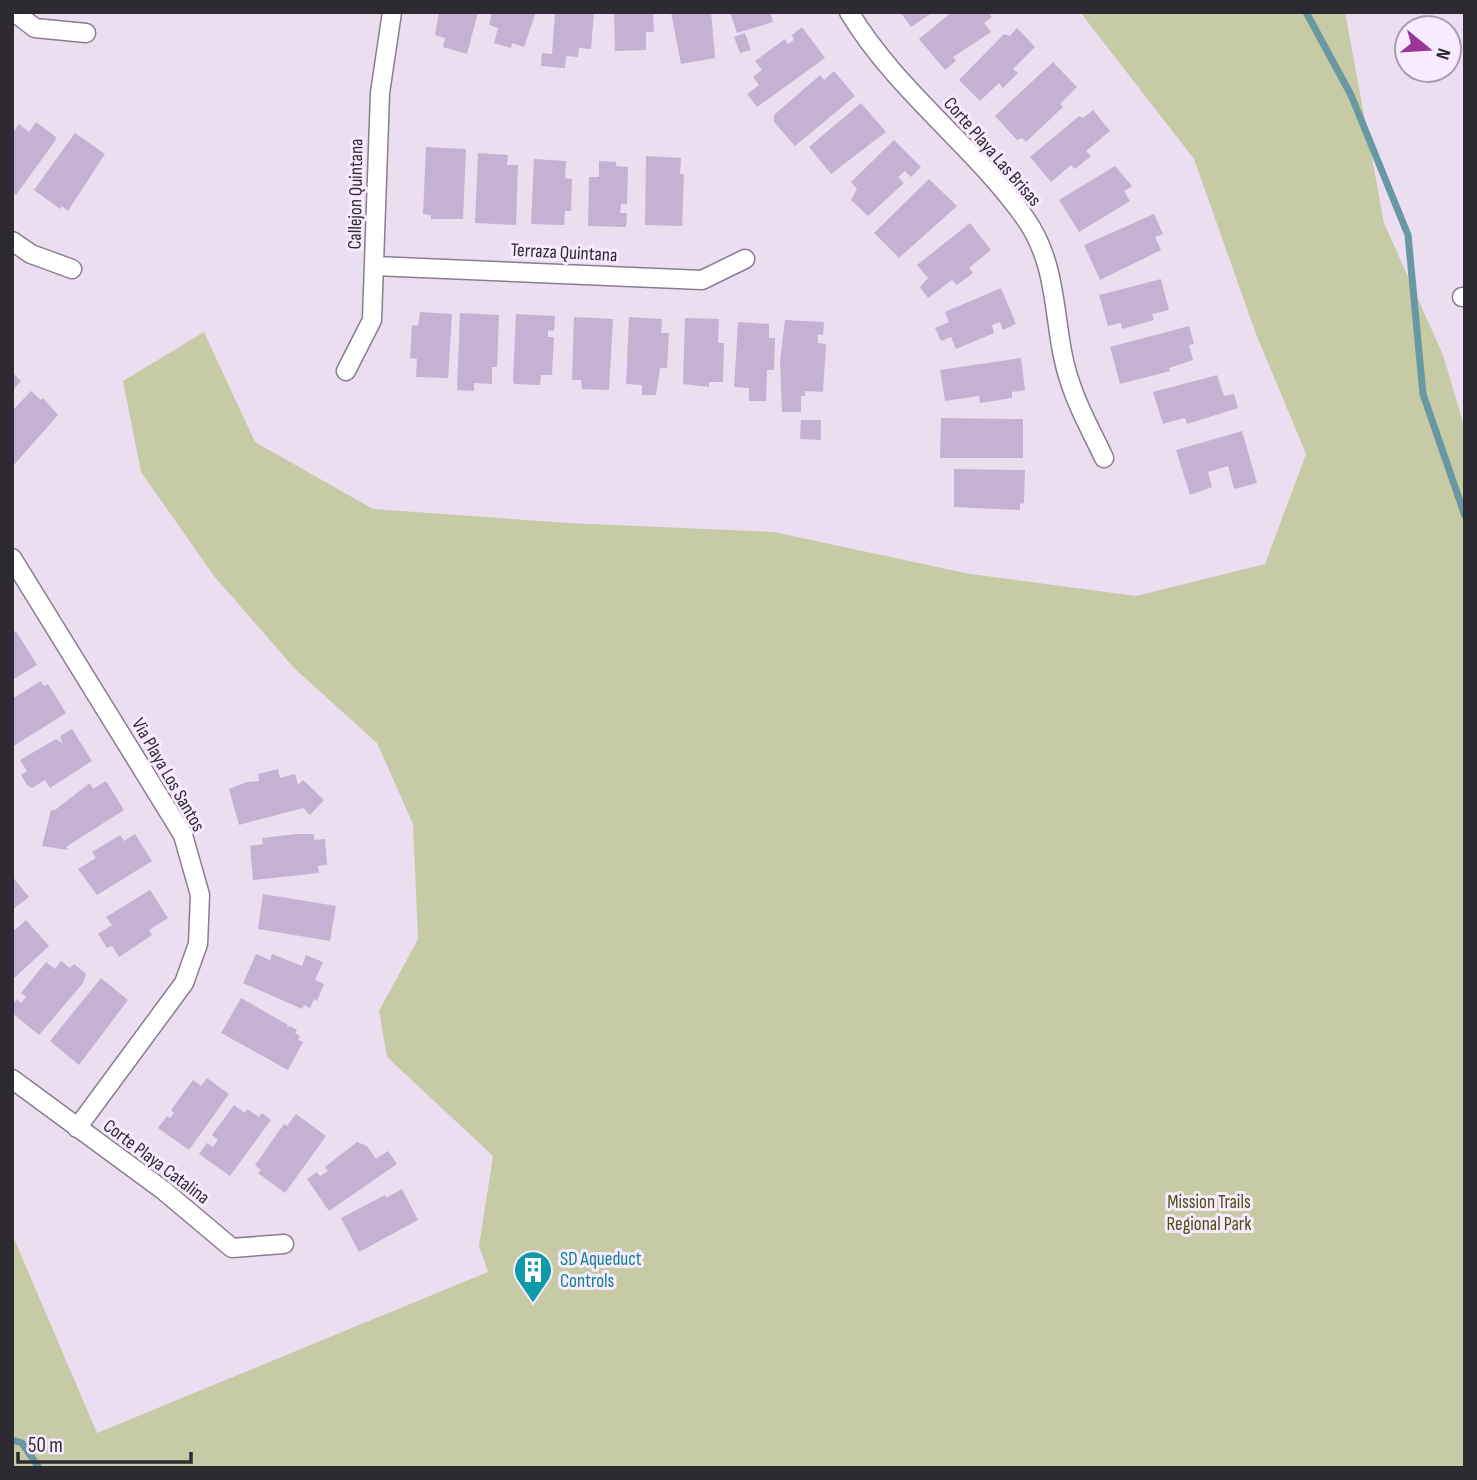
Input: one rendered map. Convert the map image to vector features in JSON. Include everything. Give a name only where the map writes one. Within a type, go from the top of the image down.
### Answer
[{"type":"street","points":[[14,12],[35,28],[86,33]]},
{"type":"street","name":"Callejon Quintana","points":[[346,371],[372,320],[380,93],[392,12]]},
{"type":"street","name":"Corte Playa Las Brisas","points":[[849,12],[862,34],[902,83],[969,153],[1026,219],[1050,271],[1070,384],[1104,458]]},
{"type":"street","points":[[12,242],[30,254],[72,270]]},
{"type":"street","name":"Terraza Quintana","points":[[375,266],[702,280],[746,260]]},
{"type":"street","name":"Via Playa Los Santos","points":[[12,558],[183,835],[200,895],[198,944],[184,984],[77,1128]]},
{"type":"street","name":"Corte Playa Catalina","points":[[12,1079],[163,1190],[232,1248],[284,1244]]},
{"type":"green space","name":"Mission Trails Regional Park","points":[[1080,12],[1345,12],[1384,223],[1443,355],[1465,429],[1465,1468],[12,1468],[12,1234],[97,1433],[488,1272],[479,1246],[493,1156],[387,1057],[379,1011],[418,939],[413,824],[377,743],[295,669],[214,576],[141,472],[123,381],[204,332],[255,442],[373,509],[568,523],[774,532],[970,574],[1136,596],[1265,564],[1306,454],[1256,334],[1194,159]]},
{"type":"building","points":[[439,12],[478,12],[467,54],[443,47],[445,38],[435,35]]},
{"type":"building","points":[[492,12],[536,12],[524,47],[512,43],[511,48],[494,43],[498,28],[489,25]]},
{"type":"building","points":[[555,12],[594,12],[591,49],[579,48],[578,57],[566,56],[565,68],[541,66],[542,53],[552,54]]},
{"type":"building","points":[[614,12],[653,12],[654,32],[646,32],[646,50],[615,51]]},
{"type":"building","points":[[671,12],[711,12],[715,58],[681,64]]},
{"type":"building","points":[[730,12],[770,12],[773,22],[737,33]]},
{"type":"building","points":[[900,12],[933,12],[911,27]]},
{"type":"building","points":[[952,12],[988,12],[992,17],[984,23],[991,32],[953,57],[956,61],[945,70],[919,39]]},
{"type":"building","points":[[802,27],[825,58],[757,107],[747,94],[759,85],[753,77],[762,70],[755,61],[785,39],[788,44],[794,40],[792,35]]},
{"type":"building","points":[[1017,28],[1035,47],[1013,69],[1018,73],[1003,88],[999,83],[980,101],[959,80],[1004,34],[1010,36]]},
{"type":"building","points":[[745,33],[751,50],[740,53],[734,37]]},
{"type":"building","points":[[1053,62],[1077,87],[1060,104],[1063,107],[1026,142],[1022,138],[1017,140],[995,116]]},
{"type":"building","points":[[834,71],[855,96],[795,146],[774,122],[774,115],[820,75],[824,80]]},
{"type":"building","points":[[861,103],[886,132],[831,174],[809,147]]},
{"type":"building","points":[[1093,110],[1110,131],[1086,151],[1091,156],[1075,169],[1071,165],[1051,182],[1030,157],[1079,116],[1083,118]]},
{"type":"building","points":[[36,122],[56,137],[55,141],[16,195],[12,192],[12,134],[19,124],[29,132]]},
{"type":"building","points":[[75,133],[105,154],[68,211],[62,206],[60,209],[34,190]]},
{"type":"building","points":[[894,140],[921,167],[911,177],[905,171],[898,177],[904,183],[868,216],[851,200],[857,189],[851,182]]},
{"type":"building","points":[[426,147],[466,149],[463,219],[431,219],[431,215],[423,214]]},
{"type":"building","points":[[478,153],[508,155],[507,165],[518,165],[516,225],[475,223]]},
{"type":"building","points":[[646,156],[681,158],[680,174],[684,174],[682,226],[645,225]]},
{"type":"building","points":[[534,159],[566,161],[565,178],[572,179],[571,211],[565,211],[564,225],[531,224]]},
{"type":"building","points":[[599,161],[616,162],[616,166],[628,167],[627,204],[621,204],[620,213],[627,213],[626,227],[588,226],[589,177],[599,177]]},
{"type":"building","points":[[1115,166],[1132,186],[1124,191],[1130,201],[1079,232],[1059,200]]},
{"type":"building","points":[[929,179],[957,206],[899,258],[874,233]]},
{"type":"building","points":[[1154,214],[1163,234],[1155,237],[1161,250],[1100,280],[1084,245]]},
{"type":"building","points":[[970,223],[991,250],[969,268],[973,273],[957,285],[952,280],[928,298],[920,287],[928,278],[917,265]]},
{"type":"building","points":[[1161,279],[1169,310],[1152,314],[1154,320],[1122,329],[1121,323],[1108,326],[1099,295]]},
{"type":"building","points":[[1001,288],[1016,324],[1003,330],[1000,322],[992,325],[994,333],[956,349],[951,337],[941,341],[935,328],[949,322],[945,312]]},
{"type":"building","points":[[420,312],[452,314],[448,378],[416,377],[417,359],[410,358],[412,325],[418,326]]},
{"type":"building","points":[[460,313],[499,315],[497,367],[492,367],[492,384],[474,383],[474,391],[457,390]]},
{"type":"building","points":[[516,314],[555,316],[554,331],[548,330],[548,337],[554,337],[552,375],[541,375],[540,385],[514,384]]},
{"type":"building","points":[[574,317],[613,319],[609,390],[582,389],[581,380],[572,380]]},
{"type":"building","points":[[629,317],[662,319],[661,333],[669,333],[667,368],[660,368],[656,395],[642,395],[642,385],[626,384]]},
{"type":"building","points":[[685,318],[719,319],[718,343],[724,343],[723,382],[709,382],[709,387],[683,384]]},
{"type":"building","points":[[785,320],[824,322],[823,335],[818,334],[818,343],[826,344],[823,392],[805,391],[805,396],[801,396],[801,412],[782,412],[780,361]]},
{"type":"building","points":[[738,322],[769,324],[769,338],[775,338],[774,370],[767,370],[766,401],[749,401],[749,388],[734,387]]},
{"type":"building","points":[[1189,326],[1194,344],[1189,345],[1193,360],[1169,368],[1170,371],[1120,384],[1110,347]]},
{"type":"building","points":[[1021,358],[1025,390],[1012,392],[1012,398],[980,403],[979,396],[945,401],[940,370]]},
{"type":"building","points":[[12,372],[21,381],[12,391]]},
{"type":"building","points":[[1217,375],[1224,396],[1234,394],[1238,408],[1187,424],[1185,418],[1163,424],[1153,392]]},
{"type":"building","points":[[31,391],[41,400],[43,398],[58,415],[12,467],[12,411]]},
{"type":"building","points":[[941,418],[1023,419],[1023,458],[940,458]]},
{"type":"building","points":[[801,420],[821,420],[821,440],[800,439]]},
{"type":"building","points":[[1242,431],[1257,483],[1234,489],[1228,466],[1208,472],[1212,487],[1190,495],[1176,450]]},
{"type":"building","points":[[954,469],[1025,470],[1024,503],[1020,504],[1020,510],[954,507]]},
{"type":"building","points":[[16,631],[37,665],[12,680],[12,633]]},
{"type":"building","points":[[41,681],[44,686],[48,684],[66,713],[12,747],[12,699]]},
{"type":"building","points":[[72,729],[92,761],[50,788],[45,780],[32,788],[27,785],[21,775],[27,771],[20,760],[56,739],[63,744],[60,736]]},
{"type":"building","points":[[278,769],[280,778],[295,774],[298,785],[303,780],[324,800],[310,815],[303,808],[239,825],[229,789],[247,782],[259,781],[258,774]]},
{"type":"building","points":[[106,781],[124,810],[66,847],[68,850],[42,846],[51,810],[55,810],[90,783],[93,789]]},
{"type":"building","points":[[135,834],[152,861],[97,895],[78,869],[96,858],[92,852],[120,835],[124,841]]},
{"type":"building","points":[[314,834],[314,840],[325,839],[327,865],[318,866],[319,873],[253,880],[250,846],[263,844],[262,838]]},
{"type":"building","points":[[12,876],[29,897],[12,910]]},
{"type":"building","points":[[150,890],[168,918],[149,930],[152,935],[119,957],[112,946],[107,948],[98,934],[112,925],[106,917]]},
{"type":"building","points":[[263,894],[336,906],[330,941],[258,929]]},
{"type":"building","points":[[26,920],[49,946],[12,980],[12,927],[15,930]]},
{"type":"building","points":[[256,954],[270,960],[272,954],[302,966],[306,955],[323,962],[315,980],[324,984],[317,1001],[314,999],[310,1008],[304,1005],[302,1009],[243,983]]},
{"type":"building","points":[[61,961],[70,968],[74,964],[86,974],[83,983],[39,1035],[12,1013],[12,1005],[17,999],[21,1003],[26,997],[21,993],[46,962],[55,969]]},
{"type":"building","points":[[101,978],[128,1000],[79,1065],[50,1041]]},
{"type":"building","points":[[241,998],[288,1025],[286,1028],[290,1026],[297,1030],[295,1033],[300,1036],[298,1040],[303,1042],[288,1070],[221,1033]]},
{"type":"building","points":[[207,1078],[229,1094],[189,1150],[158,1128],[167,1116],[170,1118],[174,1113],[171,1110],[193,1080],[201,1086]]},
{"type":"building","points":[[234,1105],[245,1113],[247,1109],[259,1117],[262,1113],[271,1120],[230,1176],[199,1154],[207,1143],[213,1147],[218,1140],[212,1135]]},
{"type":"building","points":[[296,1114],[326,1136],[285,1193],[258,1173],[261,1170],[255,1165],[284,1124],[287,1126]]},
{"type":"building","points":[[357,1142],[367,1146],[376,1159],[388,1151],[397,1164],[329,1211],[307,1179],[317,1172],[320,1176],[328,1171],[325,1167]]},
{"type":"building","points":[[402,1189],[418,1220],[359,1252],[341,1218]]},
{"type":"waterway","points":[[1306,12],[1351,95],[1408,235],[1423,394],[1465,516]]},
{"type":"waterway","points":[[12,1440],[22,1443],[39,1468]]},
{"type":"place","name":"SD Aqueduct Controls","points":[[533,1304]]}]
